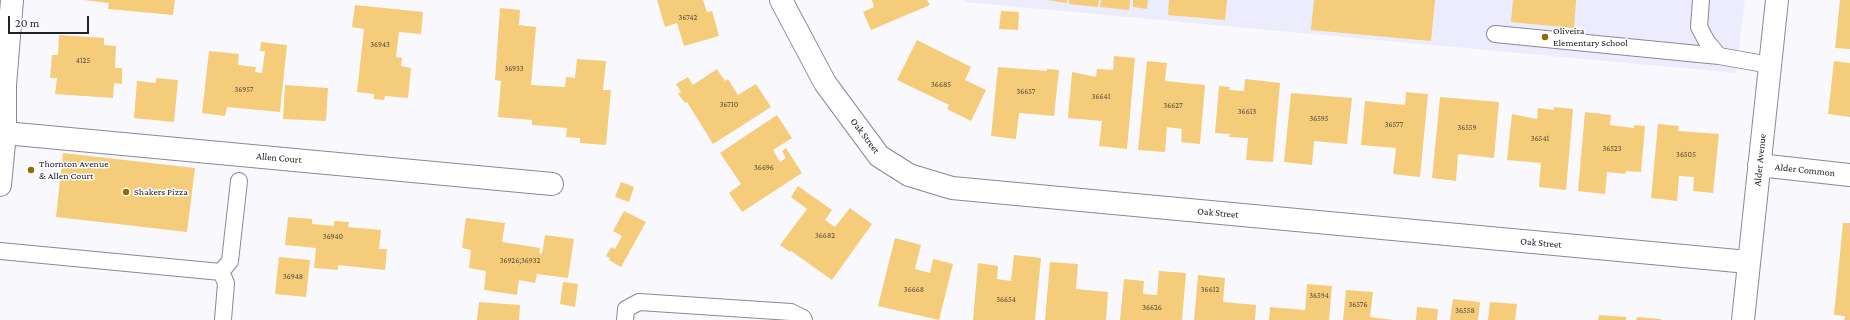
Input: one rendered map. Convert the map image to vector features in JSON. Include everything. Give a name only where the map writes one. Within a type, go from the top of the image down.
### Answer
[{"type":"street","points":[[0,185],[5,133],[5,85],[12,0]]},
{"type":"street","name":"Oak Street","points":[[781,0],[825,83],[879,156],[909,175],[952,188],[1748,262]]},
{"type":"street","name":"Alder Avenue","points":[[1743,320],[1777,0]]},
{"type":"street","name":"Allen Court","points":[[5,133],[552,184]]},
{"type":"street","name":"Alder Common","points":[[1759,166],[1850,175]]},
{"type":"lane","points":[[1701,0],[1699,27],[1707,42],[1719,56]]},
{"type":"lane","points":[[1495,34],[1719,56],[1770,65]]},
{"type":"lane","points":[[221,272],[230,261],[239,181]]},
{"type":"lane","points":[[0,251],[221,272]]},
{"type":"lane","points":[[221,272],[226,283],[223,320]]},
{"type":"lane","points":[[625,320],[626,309],[639,302],[725,314],[791,312],[804,320]]},
{"type":"shaded area","name":"Oliveira Elementary School","points":[[965,0],[1745,0],[1736,73],[965,2]]},
{"type":"building","points":[[84,0],[175,0],[173,15],[108,9],[109,3]]},
{"type":"building","points":[[657,0],[703,0],[707,12],[712,11],[719,36],[684,46],[677,23],[665,27]]},
{"type":"building","points":[[872,0],[927,0],[930,5],[871,30],[863,12],[874,7]]},
{"type":"building","points":[[1047,0],[1067,0],[1067,3]]},
{"type":"building","points":[[1069,0],[1099,0],[1098,7],[1069,4]]},
{"type":"building","points":[[1101,0],[1130,0],[1129,10],[1100,7]]},
{"type":"building","points":[[1133,0],[1148,0],[1147,9],[1133,7]]},
{"type":"building","points":[[1169,0],[1227,0],[1225,20],[1168,15]]},
{"type":"building","points":[[1314,0],[1435,0],[1431,41],[1311,30]]},
{"type":"building","points":[[1513,0],[1576,0],[1574,28],[1511,22]]},
{"type":"building","points":[[1840,0],[1850,0],[1850,49],[1835,48]]},
{"type":"building","points":[[355,5],[423,12],[421,34],[399,32],[396,57],[402,58],[401,66],[411,68],[408,98],[385,96],[384,100],[374,99],[374,94],[357,92],[364,29],[352,27]]},
{"type":"building","points":[[500,8],[520,10],[519,25],[536,27],[531,85],[565,87],[566,77],[575,78],[577,59],[606,61],[603,90],[611,90],[606,145],[580,143],[580,138],[566,137],[567,128],[532,125],[532,120],[498,117],[501,81],[495,80]]},
{"type":"building","points":[[1001,11],[1019,12],[1018,30],[999,29]]},
{"type":"building","points":[[59,35],[104,38],[104,45],[116,46],[115,68],[122,68],[122,84],[114,83],[113,98],[55,94],[57,78],[50,78],[52,55],[58,55]]},
{"type":"building","points":[[917,40],[971,67],[965,80],[986,90],[971,121],[947,109],[949,105],[897,80]]},
{"type":"building","points":[[261,42],[287,45],[280,112],[227,107],[225,116],[202,113],[209,51],[239,54],[238,65],[256,67],[255,72],[262,73],[265,51],[260,51]]},
{"type":"building","points":[[1114,56],[1135,58],[1127,149],[1099,146],[1102,121],[1068,118],[1072,72],[1096,77],[1097,69],[1113,70]]},
{"type":"building","points":[[1147,61],[1167,63],[1165,81],[1205,85],[1200,144],[1181,142],[1182,129],[1167,127],[1165,152],[1138,150]]},
{"type":"building","points":[[1834,61],[1850,63],[1850,117],[1828,114]]},
{"type":"building","points":[[998,67],[1047,71],[1047,69],[1059,70],[1054,116],[1019,113],[1016,139],[991,136]]},
{"type":"building","points":[[717,69],[725,81],[728,79],[738,95],[756,84],[771,107],[713,144],[687,102],[685,103],[678,94],[681,92],[676,84],[688,77],[693,85]]},
{"type":"building","points":[[156,78],[178,80],[174,122],[134,118],[137,81],[156,83]]},
{"type":"building","points":[[1245,79],[1280,83],[1273,162],[1246,160],[1248,138],[1229,137],[1230,134],[1215,133],[1219,86],[1230,87],[1229,90],[1244,91]]},
{"type":"building","points":[[285,85],[328,88],[326,121],[283,119]]},
{"type":"building","points":[[1406,92],[1428,94],[1420,177],[1393,174],[1396,148],[1361,145],[1365,101],[1405,105]]},
{"type":"building","points":[[1291,93],[1352,98],[1347,144],[1314,141],[1312,165],[1284,162]]},
{"type":"building","points":[[1440,97],[1499,102],[1494,158],[1458,154],[1456,181],[1432,178]]},
{"type":"building","points":[[1554,107],[1573,109],[1566,190],[1539,187],[1541,163],[1507,160],[1512,114],[1537,119],[1538,108],[1554,110]]},
{"type":"building","points":[[1585,112],[1611,115],[1610,125],[1634,128],[1634,125],[1645,126],[1641,172],[1626,171],[1625,174],[1607,172],[1605,194],[1578,191]]},
{"type":"building","points":[[777,115],[792,138],[773,150],[780,162],[786,158],[782,151],[786,148],[802,173],[742,212],[729,193],[741,184],[720,153]]},
{"type":"building","points":[[1658,124],[1679,126],[1678,131],[1719,134],[1713,193],[1693,191],[1694,177],[1679,176],[1677,201],[1651,198]]},
{"type":"building","name":"Shakers Pizza","points":[[63,153],[195,168],[187,232],[56,217]]},
{"type":"building","points":[[621,182],[634,187],[629,202],[615,197]]},
{"type":"building","points":[[798,186],[832,210],[825,220],[835,227],[850,208],[872,224],[832,280],[780,245],[807,209],[791,197]]},
{"type":"building","points":[[624,211],[646,222],[621,267],[609,260],[610,258],[606,256],[611,247],[615,249],[622,236],[613,231]]},
{"type":"building","points":[[288,217],[312,219],[312,224],[334,226],[334,221],[349,222],[348,227],[381,230],[379,249],[387,249],[385,270],[338,265],[338,270],[314,268],[316,248],[285,245]]},
{"type":"building","points":[[466,218],[505,223],[502,242],[540,248],[539,253],[542,254],[545,235],[574,239],[568,278],[537,274],[535,283],[519,280],[517,295],[484,290],[486,271],[469,268],[471,250],[462,248]]},
{"type":"building","points":[[1843,223],[1850,223],[1850,320],[1844,320],[1845,316],[1834,315]]},
{"type":"building","points":[[895,238],[921,245],[915,269],[930,273],[933,259],[953,264],[939,320],[878,306]]},
{"type":"building","points":[[1014,255],[1041,258],[1035,320],[973,320],[978,263],[998,266],[997,279],[1011,281]]},
{"type":"building","points":[[279,257],[310,260],[306,297],[275,294]]},
{"type":"building","points":[[1050,262],[1078,264],[1076,289],[1108,292],[1106,320],[1045,320]]},
{"type":"building","points":[[1159,271],[1186,273],[1182,320],[1120,320],[1124,279],[1144,281],[1143,294],[1157,295]]},
{"type":"building","points":[[1198,275],[1225,278],[1223,302],[1256,305],[1255,320],[1194,320]]},
{"type":"building","points":[[563,282],[578,284],[575,307],[560,304]]},
{"type":"building","points":[[1307,284],[1332,286],[1329,320],[1269,320],[1270,307],[1305,310]]},
{"type":"building","points":[[1346,290],[1373,292],[1370,317],[1394,320],[1343,320]]},
{"type":"building","points":[[1453,299],[1480,302],[1478,320],[1450,320]]},
{"type":"building","points":[[479,302],[520,305],[519,320],[477,320]]},
{"type":"building","points":[[1490,302],[1517,304],[1515,320],[1488,320]]},
{"type":"building","points":[[1417,307],[1438,309],[1437,320],[1416,320]]},
{"type":"building","points":[[1599,315],[1626,317],[1626,320],[1598,320]]},
{"type":"building","points":[[1637,317],[1661,319],[1661,320],[1636,320]]},
{"type":"place","name":"Oliveira Elementary School","points":[[1545,37]]},
{"type":"place","name":"Thornton Avenue & Allen Court","points":[[31,170]]},
{"type":"place","name":"Shakers Pizza","points":[[126,192]]}]
